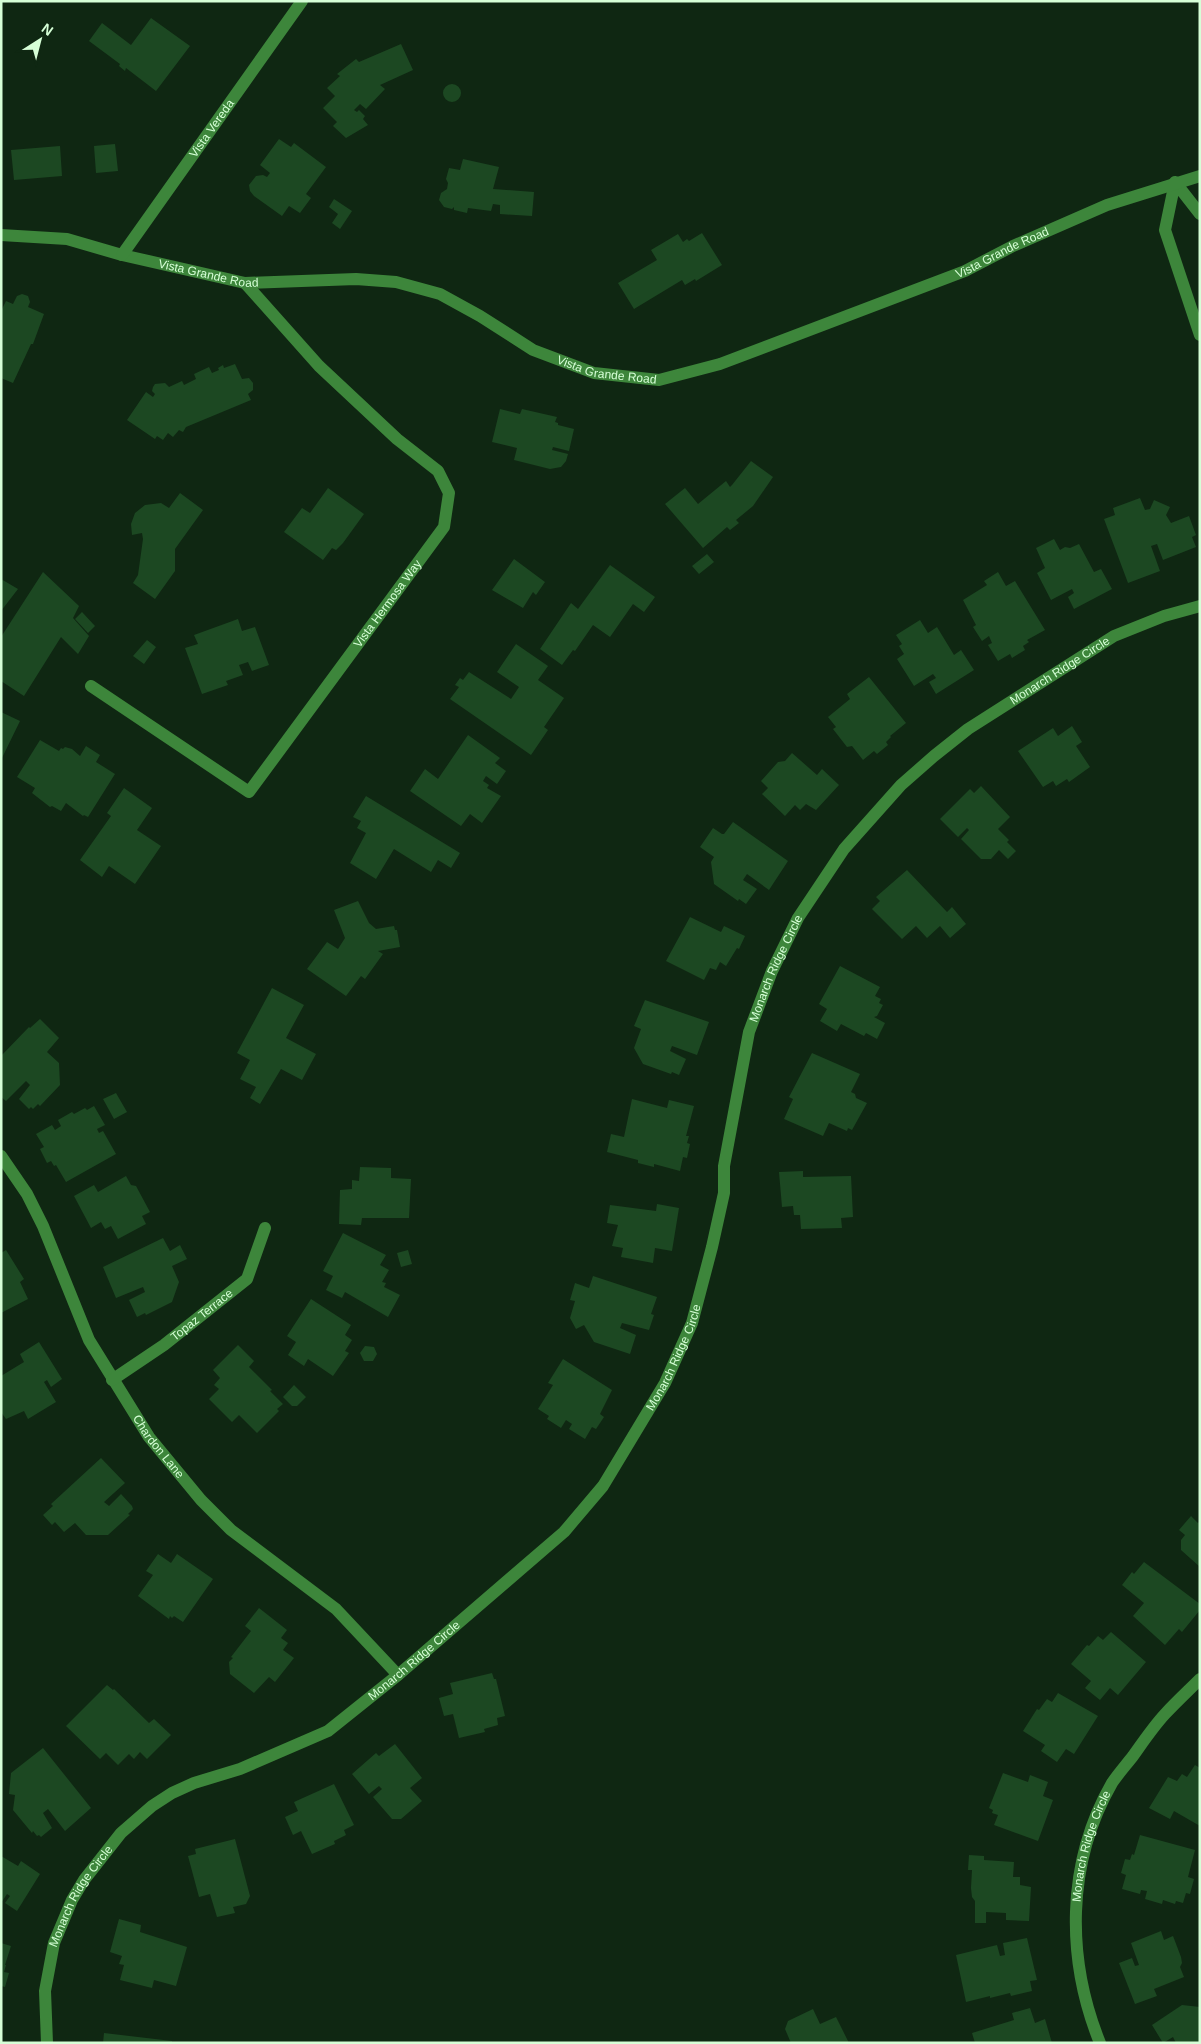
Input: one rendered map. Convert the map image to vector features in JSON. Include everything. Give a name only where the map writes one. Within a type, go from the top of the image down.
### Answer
[{"type":"street","name":"Vista Vereda","points":[[122,255],[302,1]]},
{"type":"street","name":"Vista Grande Road","points":[[1,235],[67,239],[122,255],[245,283],[356,279],[396,282],[440,294],[480,316],[533,350],[594,373],[658,380],[720,364],[965,271],[1012,246],[1107,205],[1175,182],[1200,176]]},
{"type":"street","points":[[1175,182],[1200,214]]},
{"type":"street","points":[[1175,182],[1166,230],[1200,336]]},
{"type":"street","name":"Vista Hermosa Way","points":[[91,686],[249,792],[444,527],[449,492],[438,471],[397,440],[319,366],[245,283]]},
{"type":"street","name":"Monarch Ridge Circle","points":[[47,2043],[44,2017],[45,1991],[49,1965],[57,1935],[72,1900],[84,1880],[121,1833],[152,1806],[172,1793],[194,1783],[240,1769],[328,1731],[398,1675],[564,1532],[603,1486],[665,1383],[692,1323],[724,1193],[724,1166],[749,1032],[763,993],[786,940],[820,883],[844,850],[901,785],[968,730],[1114,636],[1164,616],[1200,606]]},
{"type":"street","name":"Chardon Lane","points":[[1,1156],[26,1194],[43,1226],[89,1340],[149,1437],[201,1500],[230,1530],[336,1609],[398,1675]]},
{"type":"street","name":"Topaz Terrace","points":[[112,1380],[164,1345],[247,1279],[265,1228]]},
{"type":"street","name":"Monarch Ridge Circle","points":[[1100,2043],[1083,1993],[1078,1964],[1076,1905],[1084,1854],[1101,1805],[1113,1782],[1165,1714],[1200,1679]]},
{"type":"building","points":[[151,18],[190,46],[156,91],[126,68],[125,71],[119,66],[120,64],[89,41],[102,23],[131,45]]},
{"type":"building","points":[[401,44],[413,70],[380,85],[385,89],[366,109],[360,104],[354,110],[357,112],[359,110],[365,116],[363,119],[368,125],[346,138],[333,126],[337,122],[323,108],[335,96],[327,88],[340,76],[337,74],[356,59],[359,62]]},
{"type":"building","points":[[452,84],[458,87],[461,93],[458,99],[452,102],[446,99],[443,93],[446,87]]},
{"type":"building","points":[[279,139],[291,147],[294,143],[326,167],[306,194],[311,198],[300,213],[289,206],[282,216],[254,196],[250,191],[249,185],[256,176],[263,175],[267,177],[270,173],[260,165]]},
{"type":"building","points":[[115,144],[118,171],[96,173],[94,146]]},
{"type":"building","points":[[60,146],[62,176],[14,180],[11,150]]},
{"type":"building","points":[[463,159],[499,167],[493,189],[534,192],[532,216],[500,214],[500,205],[493,204],[491,211],[468,208],[467,213],[454,210],[454,207],[452,209],[444,207],[439,200],[441,193],[447,189],[448,183],[446,179],[449,168],[460,170]]},
{"type":"building","points":[[334,199],[352,211],[340,229],[332,223],[338,214],[329,207]]},
{"type":"building","points":[[702,233],[722,265],[696,281],[695,279],[685,285],[682,280],[634,309],[618,283],[657,260],[651,250],[678,234],[683,242],[687,239],[689,241]]},
{"type":"building","points":[[22,294],[28,296],[30,302],[28,307],[44,314],[33,344],[31,344],[13,383],[1,378],[1,311],[6,301],[13,304],[17,296]]},
{"type":"building","points":[[235,364],[242,379],[249,378],[253,383],[253,390],[248,394],[251,400],[186,427],[183,432],[179,430],[173,437],[168,433],[163,440],[157,436],[155,439],[127,420],[146,392],[153,397],[155,394],[152,391],[155,384],[165,383],[169,387],[182,381],[184,385],[196,379],[194,374],[209,367],[212,373],[219,370],[218,368],[223,365],[224,368]]},
{"type":"building","points":[[500,409],[520,414],[522,409],[557,417],[555,422],[558,425],[574,429],[569,451],[553,447],[552,450],[568,454],[566,461],[561,467],[550,469],[514,460],[517,448],[492,442]]},
{"type":"building","points":[[751,461],[773,477],[753,506],[736,520],[739,523],[730,530],[727,527],[703,548],[665,504],[685,488],[698,504],[726,481],[730,487]]},
{"type":"building","points":[[328,488],[364,514],[343,543],[336,550],[332,548],[323,560],[284,532],[302,508],[310,513]]},
{"type":"building","points":[[180,493],[203,510],[175,549],[175,571],[155,599],[133,583],[138,575],[143,539],[142,533],[132,535],[131,524],[135,513],[145,505],[161,503],[169,508]]},
{"type":"building","points":[[1140,498],[1145,510],[1150,509],[1154,500],[1170,507],[1166,515],[1171,523],[1189,516],[1196,535],[1192,537],[1196,547],[1163,560],[1157,544],[1151,546],[1160,571],[1128,583],[1104,519],[1115,515],[1113,508]]},
{"type":"building","points":[[1054,539],[1060,550],[1079,544],[1094,572],[1101,569],[1112,589],[1074,609],[1068,597],[1074,593],[1072,589],[1051,600],[1037,573],[1045,568],[1036,548]]},
{"type":"building","points":[[707,554],[714,562],[699,574],[692,566]]},
{"type":"building","points":[[514,559],[545,582],[536,595],[533,592],[523,608],[492,590]]},
{"type":"building","points":[[610,565],[655,597],[644,612],[633,604],[610,637],[593,625],[575,651],[573,650],[562,665],[540,649],[571,603],[578,609]]},
{"type":"building","points":[[43,572],[79,606],[73,618],[89,636],[78,654],[61,637],[24,696],[1,681],[1,637]]},
{"type":"building","points":[[998,572],[1006,586],[1015,581],[1045,630],[1027,640],[1029,642],[1023,646],[1025,650],[1012,658],[1010,654],[998,661],[988,645],[992,643],[989,636],[982,641],[973,627],[976,625],[963,600],[987,585],[984,581]]},
{"type":"building","points":[[1,579],[18,589],[1,611]]},
{"type":"building","points":[[82,612],[95,626],[88,633],[75,619]]},
{"type":"building","points":[[238,619],[242,631],[255,627],[269,665],[252,671],[248,662],[239,665],[243,675],[226,681],[228,685],[202,694],[185,648],[198,644],[194,635]]},
{"type":"building","points":[[920,620],[928,633],[937,627],[954,655],[961,650],[974,670],[936,694],[929,682],[936,678],[933,674],[914,686],[897,659],[904,654],[899,646],[902,644],[896,635]]},
{"type":"building","points":[[147,640],[156,647],[144,664],[133,656]]},
{"type":"building","points":[[516,644],[548,666],[538,680],[564,698],[544,727],[548,730],[531,755],[450,699],[459,687],[455,685],[460,678],[463,680],[469,672],[511,699],[519,687],[497,672]]},
{"type":"building","points":[[869,677],[906,723],[890,736],[886,742],[888,745],[877,754],[874,751],[863,760],[852,746],[847,747],[833,729],[836,727],[828,717],[850,699],[847,694]]},
{"type":"building","points":[[1,712],[20,721],[1,760]]},
{"type":"building","points":[[1072,726],[1082,742],[1076,746],[1090,767],[1069,782],[1067,779],[1056,786],[1053,781],[1043,787],[1018,751],[1053,728],[1058,736]]},
{"type":"building","points":[[468,735],[500,758],[495,763],[506,771],[497,784],[486,776],[483,781],[489,785],[487,788],[501,796],[482,823],[470,814],[461,826],[410,791],[425,769],[438,779]]},
{"type":"building","points":[[40,740],[59,751],[65,747],[72,749],[80,756],[86,746],[100,755],[96,762],[115,774],[88,817],[83,816],[66,803],[61,811],[52,806],[50,807],[32,793],[35,788],[17,777]]},
{"type":"building","points":[[792,753],[817,775],[822,769],[839,785],[816,810],[806,804],[800,810],[795,805],[785,816],[762,794],[768,788],[761,781],[778,762],[785,761]]},
{"type":"building","points":[[981,786],[1010,817],[998,829],[1009,840],[1007,842],[1016,851],[1008,859],[999,850],[991,859],[981,859],[961,839],[969,830],[967,828],[958,837],[940,819],[970,789],[974,793]]},
{"type":"building","points":[[124,788],[152,808],[137,830],[161,846],[135,884],[109,866],[102,877],[80,860],[111,816],[107,813]]},
{"type":"building","points":[[366,796],[460,853],[451,868],[438,860],[431,872],[394,849],[376,879],[350,863],[366,833],[357,828],[361,821],[353,817]]},
{"type":"building","points":[[733,822],[788,861],[769,890],[747,874],[743,880],[757,889],[746,904],[739,899],[738,901],[714,884],[711,862],[714,857],[700,847],[713,828],[724,834]]},
{"type":"building","points":[[907,870],[947,912],[952,907],[966,924],[950,938],[940,926],[927,938],[916,926],[902,939],[872,909],[880,901],[876,897]]},
{"type":"building","points":[[358,901],[369,923],[376,929],[394,926],[395,930],[397,930],[400,947],[378,951],[383,954],[365,979],[361,976],[346,996],[307,969],[327,942],[338,949],[345,938],[334,910]]},
{"type":"building","points":[[690,917],[721,932],[724,926],[745,936],[739,949],[737,948],[726,966],[720,962],[716,970],[710,968],[704,980],[666,961]]},
{"type":"building","points":[[840,966],[880,987],[875,996],[881,999],[879,1003],[883,1005],[877,1016],[874,1017],[885,1023],[877,1039],[866,1033],[864,1036],[841,1024],[837,1031],[820,1021],[827,1009],[819,1004]]},
{"type":"building","points":[[272,988],[304,1005],[286,1038],[316,1054],[302,1080],[281,1069],[260,1104],[250,1098],[256,1087],[240,1079],[250,1060],[237,1053]]},
{"type":"building","points":[[645,1000],[709,1022],[697,1055],[672,1046],[670,1051],[686,1059],[679,1075],[643,1064],[634,1048],[641,1029],[634,1026]]},
{"type":"building","points":[[40,1019],[59,1038],[47,1052],[59,1063],[60,1085],[40,1106],[38,1104],[33,1109],[31,1107],[29,1109],[19,1099],[30,1085],[26,1081],[6,1101],[1,1097],[1,1056],[29,1027]]},
{"type":"building","points":[[812,1053],[860,1074],[851,1092],[855,1094],[856,1098],[867,1103],[852,1130],[848,1128],[847,1131],[829,1123],[823,1136],[784,1119],[793,1099],[789,1097]]},
{"type":"building","points":[[116,1093],[127,1112],[114,1119],[103,1099]]},
{"type":"building","points":[[632,1099],[667,1108],[669,1100],[694,1106],[686,1136],[689,1136],[687,1143],[690,1144],[687,1158],[683,1157],[680,1171],[654,1164],[654,1167],[638,1163],[638,1160],[607,1152],[611,1134],[624,1137]]},
{"type":"building","points":[[94,1106],[105,1125],[97,1129],[99,1133],[103,1131],[116,1154],[66,1182],[56,1165],[54,1166],[51,1161],[47,1163],[40,1149],[44,1147],[36,1134],[52,1125],[55,1130],[61,1126],[58,1120],[72,1112],[74,1114]]},
{"type":"building","points":[[360,1167],[391,1168],[391,1178],[411,1179],[409,1218],[362,1218],[361,1225],[339,1224],[340,1190],[352,1189],[352,1180],[359,1181]]},
{"type":"building","points":[[803,1171],[803,1177],[851,1176],[853,1217],[841,1218],[842,1228],[801,1229],[800,1215],[794,1215],[793,1206],[782,1207],[779,1172]]},
{"type":"building","points":[[126,1176],[131,1185],[136,1186],[150,1212],[142,1216],[146,1224],[118,1239],[111,1226],[105,1229],[101,1222],[91,1228],[74,1196],[94,1185],[98,1192]]},
{"type":"building","points":[[657,1204],[679,1208],[672,1251],[655,1248],[653,1263],[621,1257],[623,1248],[612,1246],[618,1225],[607,1223],[610,1205],[656,1211]]},
{"type":"building","points":[[343,1233],[386,1255],[380,1265],[389,1270],[382,1282],[386,1283],[384,1287],[400,1295],[388,1317],[345,1292],[342,1298],[326,1290],[333,1276],[323,1271]]},
{"type":"building","points":[[163,1238],[170,1251],[180,1245],[187,1259],[172,1266],[179,1282],[172,1302],[146,1315],[145,1313],[137,1317],[129,1300],[145,1292],[143,1287],[116,1298],[103,1267]]},
{"type":"building","points":[[6,1250],[24,1279],[20,1282],[28,1299],[1,1313],[1,1253]]},
{"type":"building","points":[[408,1250],[412,1264],[401,1267],[397,1253]]},
{"type":"building","points":[[593,1276],[657,1297],[651,1314],[654,1315],[649,1330],[622,1323],[620,1328],[636,1335],[630,1354],[594,1342],[584,1325],[576,1329],[570,1318],[575,1301],[570,1300],[575,1283],[589,1288]]},
{"type":"building","points":[[311,1299],[351,1325],[345,1335],[352,1340],[345,1351],[349,1353],[333,1376],[308,1359],[304,1366],[288,1355],[296,1342],[287,1336]]},
{"type":"building","points":[[39,1342],[62,1379],[51,1387],[47,1380],[44,1382],[56,1402],[28,1419],[24,1411],[6,1419],[1,1412],[1,1376],[24,1362],[20,1354]]},
{"type":"building","points":[[238,1345],[254,1361],[249,1367],[283,1404],[277,1409],[279,1411],[257,1433],[239,1415],[232,1422],[209,1399],[219,1389],[214,1385],[220,1378],[213,1370]]},
{"type":"building","points":[[365,1346],[374,1347],[377,1354],[373,1361],[364,1361],[360,1353]]},
{"type":"building","points":[[563,1359],[612,1390],[600,1414],[604,1417],[596,1429],[592,1427],[585,1439],[569,1429],[572,1424],[566,1420],[561,1428],[547,1419],[549,1416],[538,1409],[553,1385],[548,1383]]},
{"type":"building","points":[[294,1385],[306,1397],[297,1406],[292,1406],[283,1397]]},
{"type":"building","points":[[101,1458],[125,1483],[104,1502],[109,1506],[121,1494],[132,1506],[133,1509],[128,1514],[130,1515],[108,1535],[86,1535],[75,1523],[64,1532],[55,1522],[52,1525],[43,1515],[53,1506],[51,1504]]},
{"type":"building","points":[[1191,1516],[1198,1523],[1200,1521],[1200,1567],[1181,1550],[1181,1540],[1185,1535],[1179,1530]]},
{"type":"building","points":[[158,1554],[171,1563],[177,1554],[213,1579],[183,1622],[174,1616],[172,1618],[170,1616],[169,1619],[138,1596],[153,1575],[146,1571]]},
{"type":"building","points":[[1144,1562],[1200,1604],[1200,1610],[1182,1632],[1179,1629],[1165,1645],[1133,1616],[1144,1603],[1122,1585],[1132,1572],[1134,1574]]},
{"type":"building","points":[[259,1608],[287,1630],[281,1638],[288,1643],[283,1650],[294,1658],[275,1682],[269,1677],[254,1693],[230,1674],[229,1662],[251,1631],[245,1626]]},
{"type":"building","points":[[1111,1632],[1146,1662],[1118,1695],[1110,1688],[1100,1700],[1085,1688],[1091,1681],[1071,1664],[1087,1645],[1089,1646],[1098,1636],[1103,1640]]},
{"type":"building","points":[[492,1673],[494,1679],[496,1679],[505,1716],[497,1718],[498,1725],[484,1729],[485,1732],[459,1738],[453,1714],[444,1716],[439,1698],[453,1694],[450,1683]]},
{"type":"building","points":[[107,1685],[114,1689],[149,1723],[154,1719],[171,1735],[147,1759],[140,1752],[134,1759],[129,1754],[118,1765],[106,1753],[100,1759],[66,1726]]},
{"type":"building","points":[[1058,1693],[1098,1716],[1074,1754],[1066,1749],[1057,1762],[1041,1751],[1045,1745],[1023,1731],[1037,1709],[1039,1710],[1047,1699],[1052,1702]]},
{"type":"building","points":[[395,1744],[422,1778],[410,1788],[422,1801],[401,1819],[392,1819],[373,1797],[382,1789],[379,1786],[369,1794],[352,1774],[376,1753],[379,1756]]},
{"type":"building","points":[[43,1748],[91,1808],[65,1831],[48,1809],[43,1813],[52,1828],[41,1837],[37,1836],[33,1831],[32,1833],[13,1810],[15,1795],[9,1794],[11,1773]]},
{"type":"building","points":[[1195,1765],[1200,1768],[1200,1826],[1174,1811],[1170,1819],[1149,1808],[1168,1777],[1177,1781],[1182,1774],[1187,1777]]},
{"type":"building","points":[[1003,1773],[1028,1782],[1030,1775],[1048,1782],[1043,1796],[1053,1800],[1038,1841],[994,1825],[998,1815],[992,1813],[993,1810],[989,1808]]},
{"type":"building","points":[[334,1784],[354,1825],[344,1830],[346,1835],[334,1841],[335,1844],[312,1854],[301,1831],[293,1835],[285,1817],[298,1811],[294,1802]]},
{"type":"building","points":[[1140,1835],[1195,1850],[1188,1877],[1194,1879],[1190,1894],[1186,1893],[1183,1903],[1176,1901],[1175,1904],[1163,1900],[1162,1904],[1145,1899],[1147,1891],[1141,1890],[1140,1894],[1122,1889],[1126,1875],[1121,1873],[1125,1859],[1130,1860],[1132,1854],[1134,1855]]},
{"type":"building","points":[[235,1839],[250,1896],[246,1904],[233,1907],[235,1913],[217,1917],[210,1894],[199,1897],[188,1856],[196,1854],[195,1849]]},
{"type":"building","points":[[969,1855],[984,1856],[984,1860],[1014,1862],[1013,1877],[1020,1877],[1020,1885],[1031,1887],[1029,1921],[1006,1920],[1006,1913],[986,1912],[986,1923],[975,1923],[975,1901],[972,1897],[971,1888],[972,1870],[968,1870]]},
{"type":"building","points":[[1,1856],[18,1866],[21,1861],[40,1874],[17,1911],[5,1903],[10,1896],[7,1894],[1,1903]]},
{"type":"building","points":[[119,1919],[141,1925],[140,1932],[187,1947],[176,1986],[154,1980],[152,1988],[120,1980],[124,1965],[119,1964],[122,1956],[110,1952]]},
{"type":"building","points":[[1161,1931],[1164,1940],[1173,1936],[1181,1957],[1182,1963],[1180,1967],[1184,1977],[1154,1989],[1157,1996],[1135,2004],[1119,1963],[1132,1958],[1135,1966],[1139,1965],[1131,1943]]},
{"type":"building","points":[[1027,1938],[1037,1980],[1030,1981],[1032,1991],[1011,1996],[1010,1993],[990,1998],[990,1996],[966,2002],[956,1955],[997,1945],[1000,1956],[1005,1955],[1003,1943]]},
{"type":"building","points":[[1,1943],[11,1946],[5,1965],[4,1972],[9,1973],[5,1987],[1,1986]]},
{"type":"building","points":[[1182,2005],[1200,2007],[1200,2043],[1176,2043],[1173,2037],[1163,2043],[1152,2025]]},
{"type":"building","points":[[1030,2008],[1035,2023],[1045,2019],[1052,2043],[975,2043],[972,2033],[1014,2020],[1012,2013]]},
{"type":"building","points":[[813,2009],[820,2024],[836,2017],[849,2043],[791,2043],[785,2029],[788,2021]]},
{"type":"building","points":[[104,2033],[172,2041],[172,2043],[103,2043]]}]
